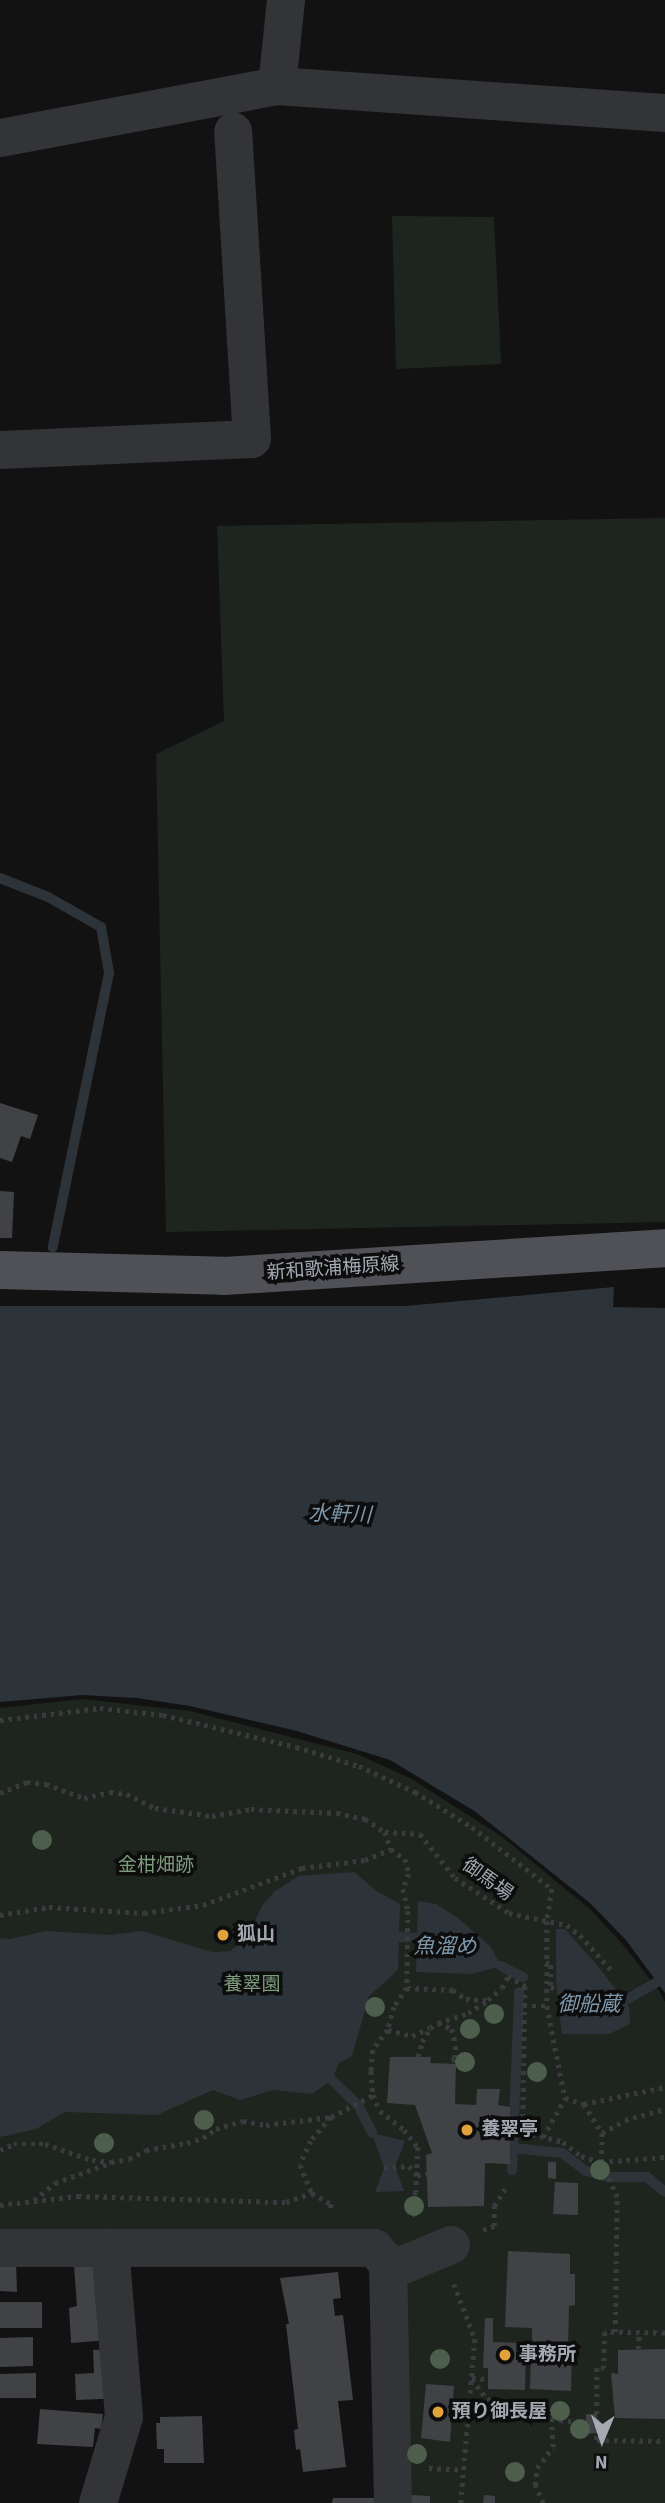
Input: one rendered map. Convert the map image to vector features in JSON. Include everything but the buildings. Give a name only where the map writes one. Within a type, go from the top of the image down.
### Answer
[{"type":"main road","name":"新和歌浦梅原線","points":[[0,1270],[224,1276],[665,1248]]},
{"type":"street","points":[[277,86],[286,0]]},
{"type":"street","points":[[0,138],[277,86],[665,113]]},
{"type":"street","points":[[0,450],[252,439],[233,132]]},
{"type":"street","points":[[388,2264],[403,2265],[451,2245]]},
{"type":"street","points":[[0,2248],[374,2248],[388,2264],[393,2503]]},
{"type":"street","points":[[98,2503],[124,2417],[110,2248]]},
{"type":"path","points":[[0,1720],[100,1708],[163,1715],[284,1744],[359,1766],[415,1792],[472,1827],[552,1889],[545,1961],[547,2006],[565,2098],[543,2137]]},
{"type":"path","points":[[0,1793],[27,1782],[46,1784],[84,1798],[110,1792],[127,1794],[155,1808],[212,1816],[251,1809],[337,1813],[365,1819],[385,1832],[391,1849],[405,1859],[409,1874],[403,1889],[408,1910],[408,1988],[394,2007],[387,2030],[373,2050],[373,2095],[380,2111],[404,2130],[418,2147],[416,2192],[409,2206],[418,2221],[404,2221]]},
{"type":"path","name":"御馬場","points":[[385,1832],[420,1833],[455,1878],[509,1913],[547,1921]]},
{"type":"path","points":[[0,1915],[49,1907],[144,1913],[203,1905],[302,1868],[365,1860],[391,1849]]},
{"type":"path","points":[[547,1921],[567,1925],[580,1935],[613,1972]]},
{"type":"path","points":[[545,1961],[551,1965],[551,1987],[555,1989]]},
{"type":"path","points":[[387,2030],[412,2036],[438,2023],[468,2013],[488,2000],[508,1976],[525,1986],[523,2126],[532,2134],[564,2142],[581,2156],[601,2162],[665,2157]]},
{"type":"path","points":[[408,1988],[453,1990],[466,1999],[488,2000]]},
{"type":"path","points":[[524,2006],[547,2006]]},
{"type":"path","points":[[438,2023],[452,2029],[456,2046],[455,2059],[447,2064]]},
{"type":"path","points":[[418,2057],[430,2028]]},
{"type":"path","points":[[565,2098],[584,2104],[665,2087]]},
{"type":"path","points":[[33,2201],[55,2183],[83,2170],[129,2159],[146,2150],[187,2143],[203,2138],[216,2129],[243,2121],[266,2125],[331,2117],[373,2095]]},
{"type":"path","points":[[584,2104],[602,2133],[601,2162],[617,2197],[615,2332]]},
{"type":"path","points":[[602,2133],[625,2120],[665,2109]]},
{"type":"path","points":[[331,2117],[311,2141],[300,2165],[312,2193],[331,2203],[331,2219]]},
{"type":"path","points":[[0,2150],[14,2144],[45,2144],[92,2160],[111,2162]]},
{"type":"path","points":[[384,2168],[409,2166],[416,2175]]},
{"type":"path","points":[[416,2175],[427,2174]]},
{"type":"path","points":[[495,2206],[505,2189]]},
{"type":"path","points":[[0,2205],[105,2196],[286,2202],[312,2193]]},
{"type":"path","points":[[451,2245],[450,2272],[475,2339],[461,2503]]},
{"type":"path","points":[[665,2333],[605,2332],[604,2368],[597,2368],[597,2440],[665,2441]]},
{"type":"path","points":[[638,2349],[639,2333]]},
{"type":"path","points":[[471,2378],[487,2399],[551,2419],[597,2424]]},
{"type":"path","points":[[471,2378],[488,2379]]},
{"type":"path","points":[[543,2503],[535,2485],[537,2468],[553,2447],[551,2419]]},
{"type":"path","points":[[423,2468],[463,2470]]},
{"type":"green space","points":[[392,216],[494,217],[501,364],[396,369]]},
{"type":"green space","points":[[665,518],[665,1222],[166,1232],[156,754],[224,721],[217,526]]},
{"type":"green space","name":"養翠園","points":[[82,1699],[190,1711],[357,1754],[410,1778],[501,1836],[591,1910],[624,1946],[659,1991],[665,2002],[665,2503],[407,2503],[403,2251],[0,2235],[0,1708]]},
{"type":"water","name":"水軒川","points":[[614,1287],[613,1307],[665,1308],[665,1993],[626,1940],[590,1903],[476,1812],[390,1760],[297,1731],[190,1706],[137,1698],[82,1695],[0,1702],[0,1306],[405,1306]]},
{"type":"water","points":[[354,1872],[378,1892],[400,1904],[398,1970],[369,1996],[352,2056],[339,2063],[332,2080],[312,2094],[273,2090],[240,2100],[213,2090],[157,2115],[65,2112],[36,2129],[0,2137],[0,1938],[10,1939],[46,1931],[110,1935],[142,1931],[212,1952],[230,1951],[248,1936],[262,1906],[275,1891],[299,1876]]},
{"type":"water","name":"魚溜め","points":[[418,1901],[436,1904],[458,1918],[491,1947],[501,1966],[472,1974],[416,1972]]},
{"type":"water","name":"御船蔵","points":[[556,1929],[565,1929],[597,1965],[629,2007],[630,2024],[609,2034],[562,2034],[556,1983]]},
{"type":"water","points":[[372,2133],[405,2141],[395,2166],[404,2191],[375,2192],[384,2168]]},
{"type":"waterway","points":[[0,878],[48,897],[101,927],[109,973],[53,1247]]},
{"type":"waterway","points":[[400,1937],[417,1938]]},
{"type":"waterway","points":[[501,1966],[523,1977]]},
{"type":"waterway","points":[[624,2001],[659,1981]]},
{"type":"waterway","points":[[512,2170],[519,1992]]},
{"type":"waterway","points":[[332,2080],[358,2105],[372,2133]]},
{"type":"waterway","points":[[513,2148],[562,2153],[586,2171],[609,2177],[647,2177],[665,2192]]},
{"type":"place","name":"狐山","points":[[223,1935]]},
{"type":"place","name":"養翠亭","points":[[467,2130]]},
{"type":"place","name":"事務所","points":[[505,2355]]},
{"type":"place","name":"預り御長屋","points":[[438,2412]]},
{"type":"park label","name":"金柑畑跡","points":[[156,1866]]}]
